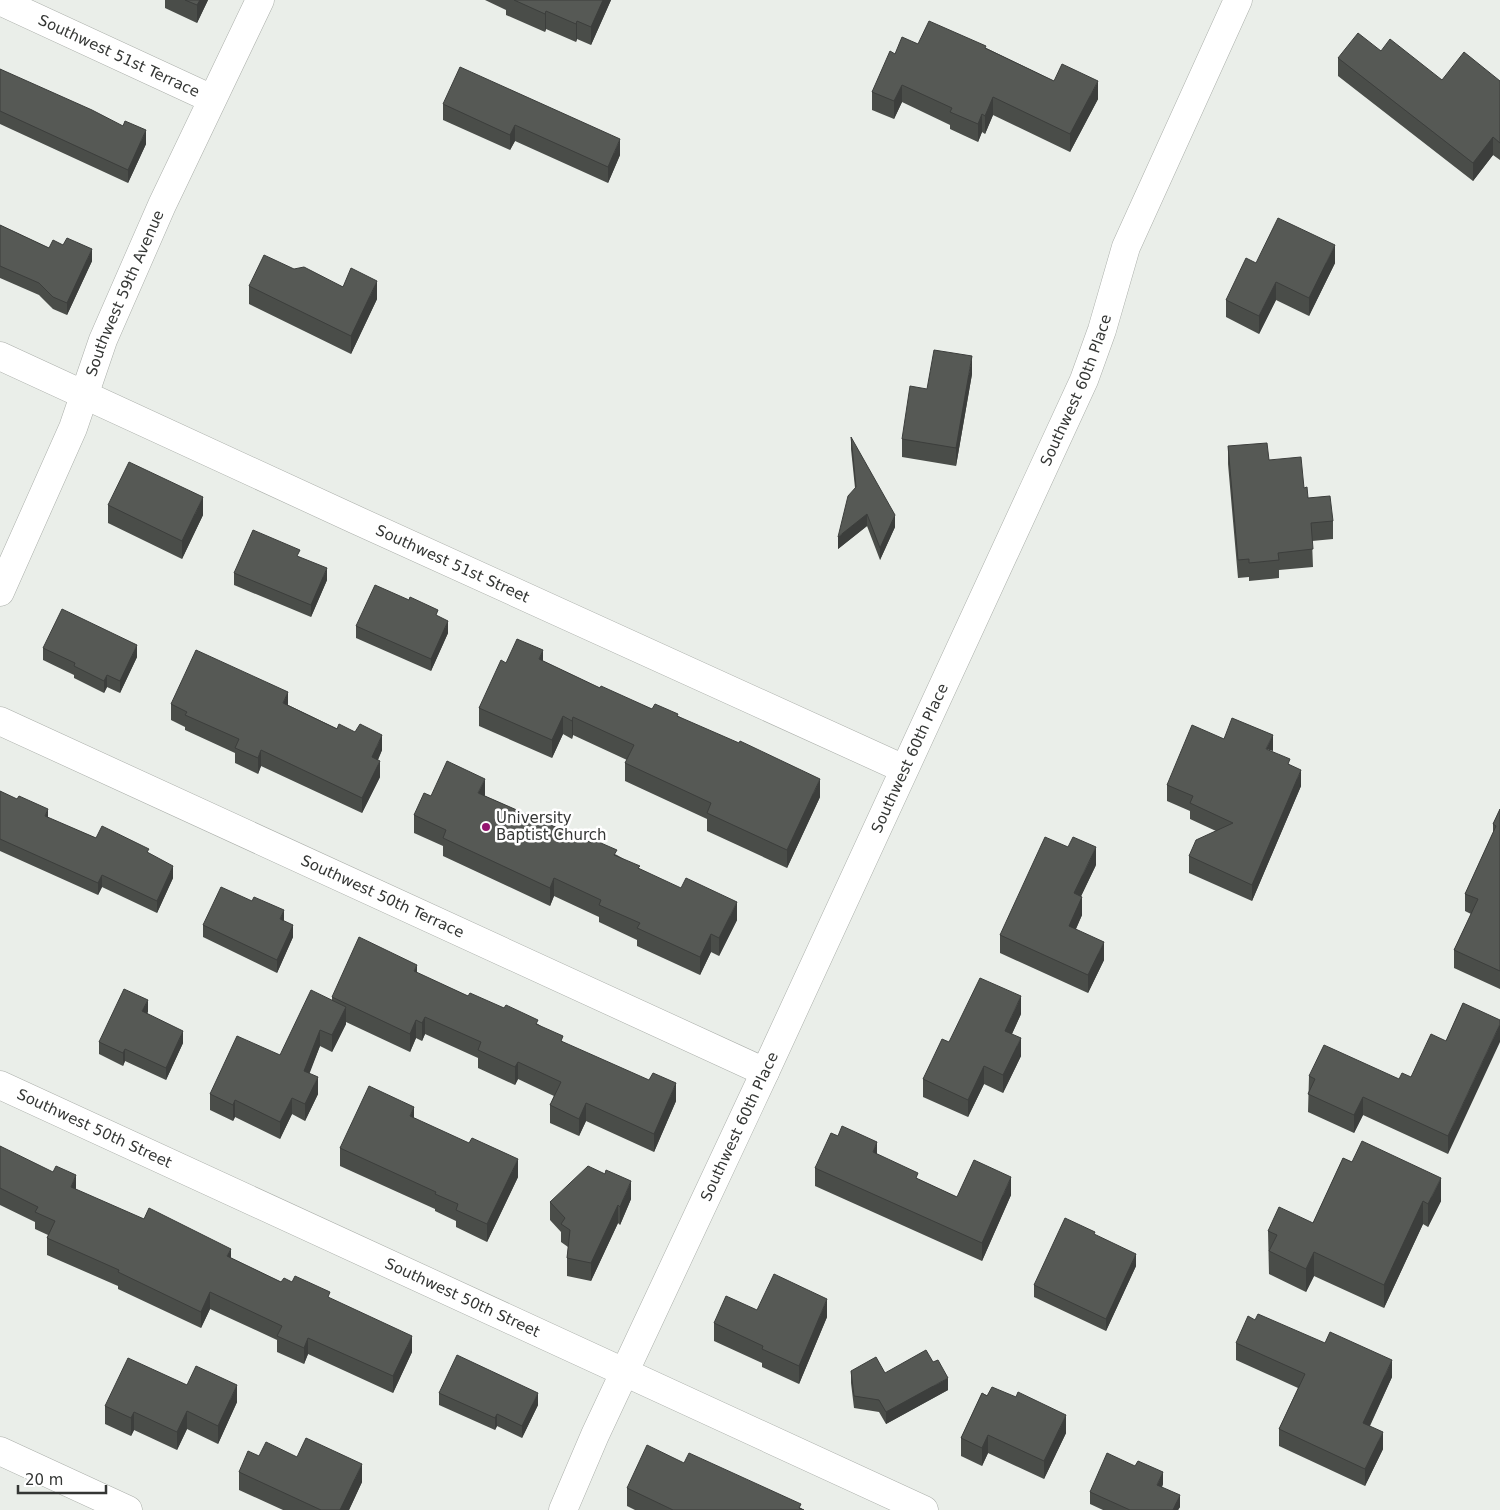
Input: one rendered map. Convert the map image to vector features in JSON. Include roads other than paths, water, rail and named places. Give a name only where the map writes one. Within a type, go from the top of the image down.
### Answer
[{"type":"street","name":"Southwest 51st Terrace","points":[[0,0],[212,99]]},
{"type":"street","name":"Southwest 59th Avenue","points":[[0,592],[74,428],[100,349],[162,205],[260,0]]},
{"type":"street","name":"Southwest 60th Place","points":[[563,1510],[624,1372],[765,1072],[1084,380],[1099,339],[1126,247],[1238,0]]},
{"type":"street","name":"Southwest 51st Street","points":[[0,356],[363,524],[904,769]]},
{"type":"street","name":"Southwest 50th Terrace","points":[[0,721],[765,1072]]},
{"type":"street","name":"Southwest 50th Street","points":[[0,1085],[924,1510]]},
{"type":"street","points":[[0,1451],[128,1510]]},
{"type":"place","name":"University Baptist Church","points":[[486,827]]}]
